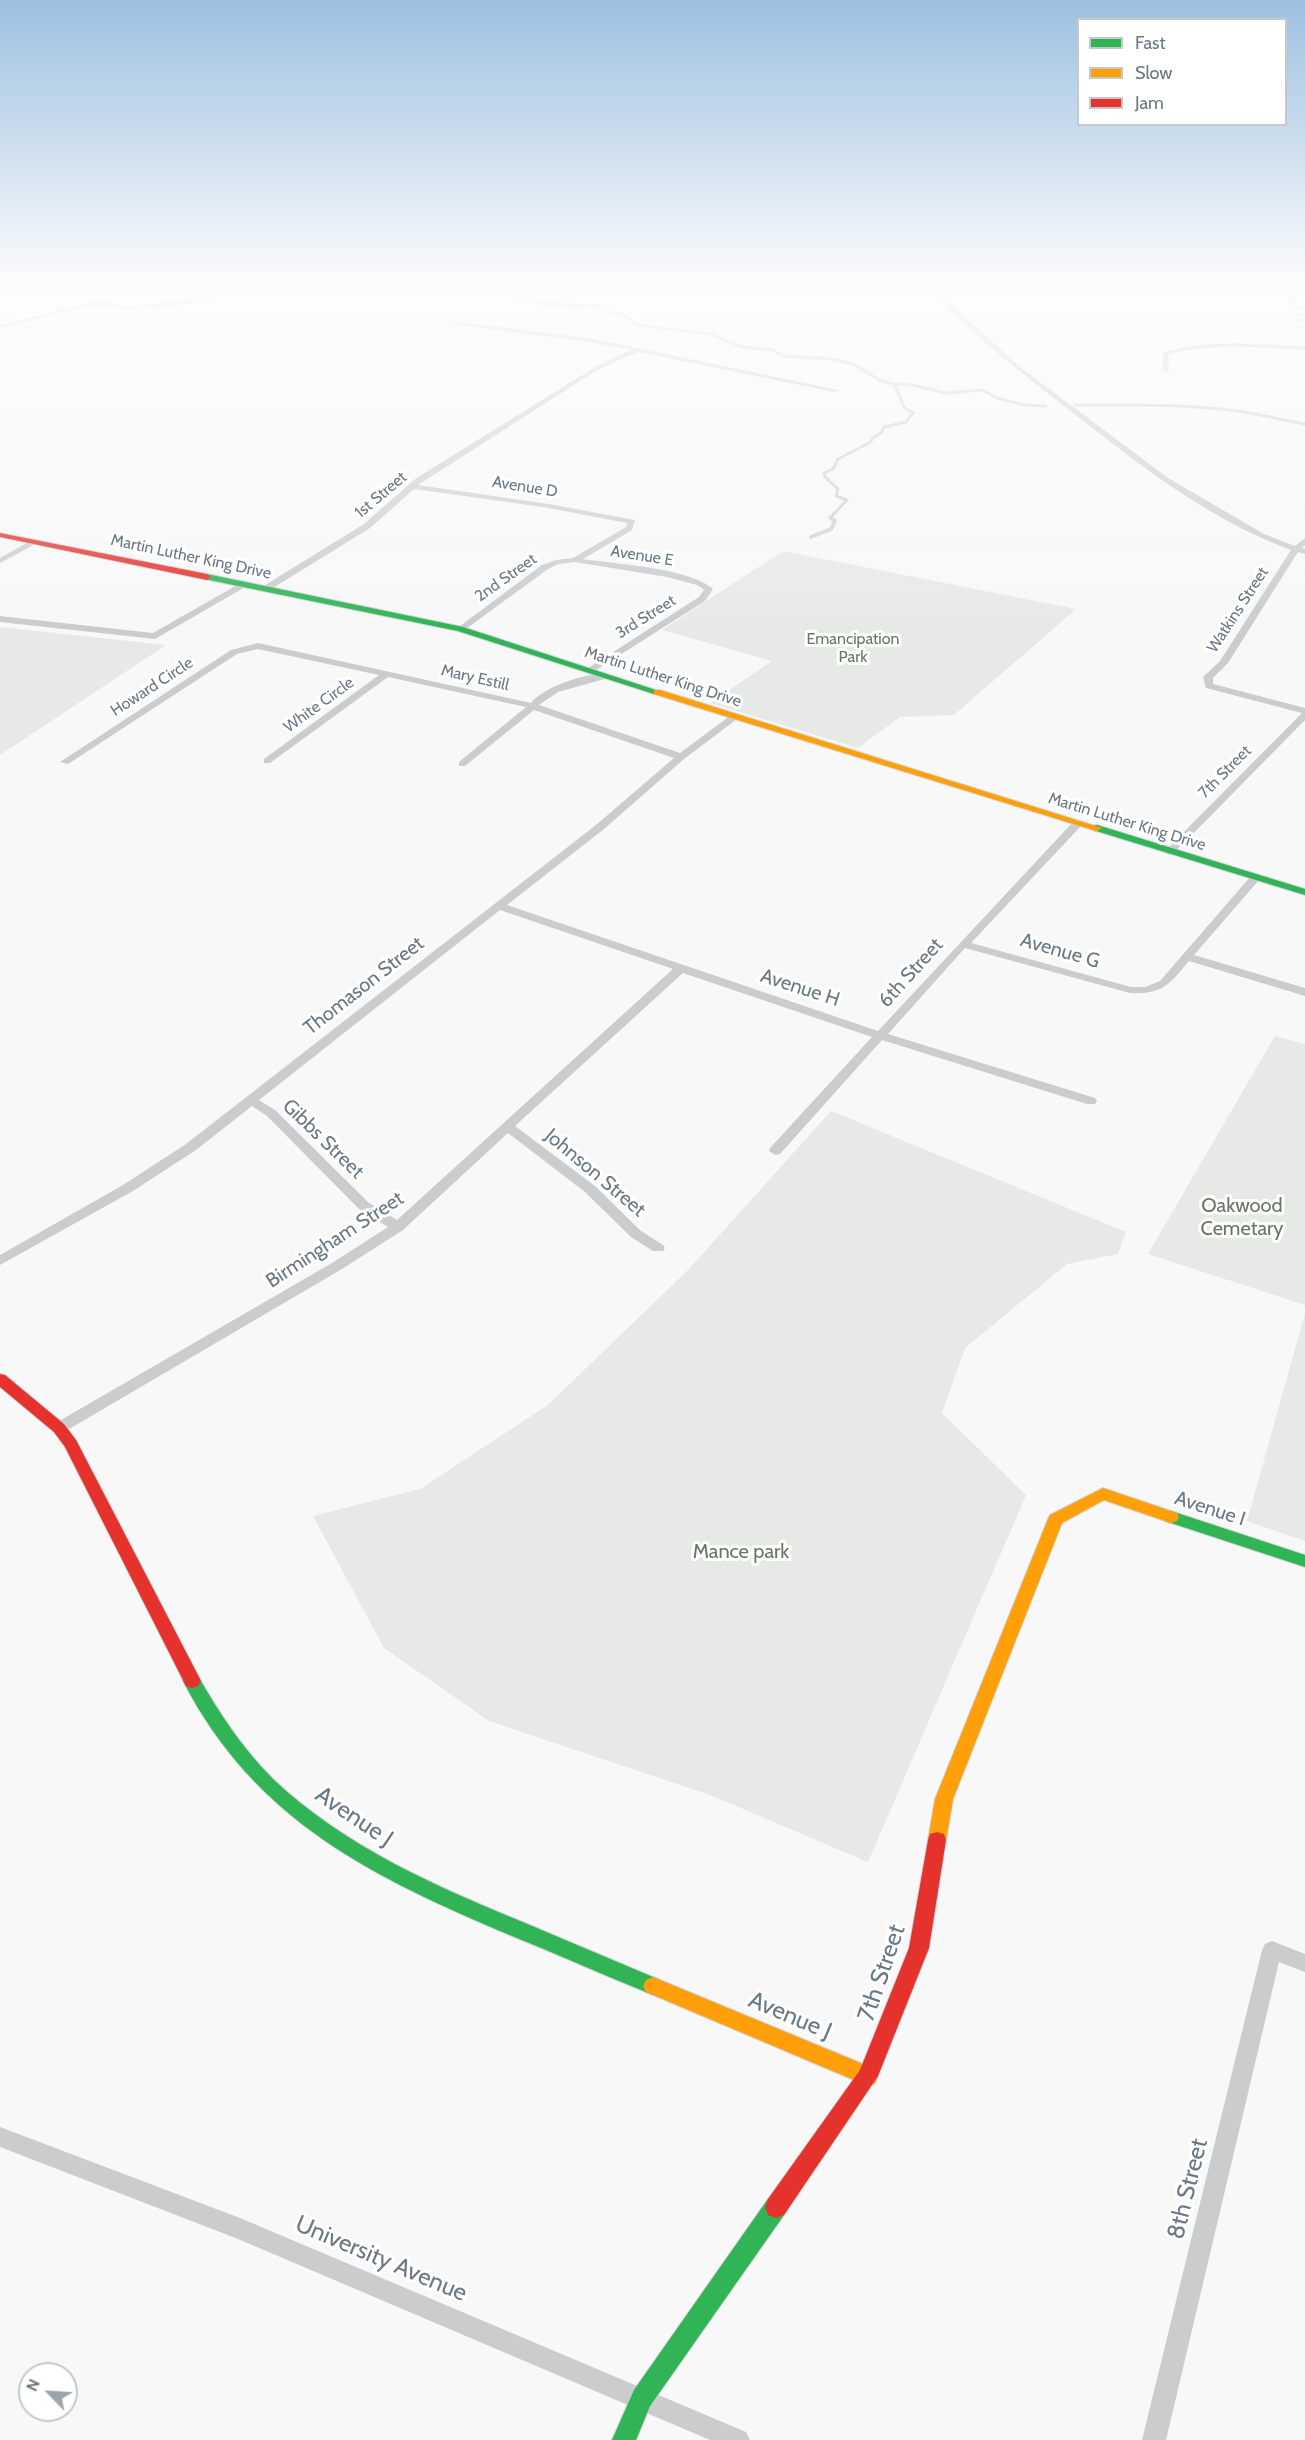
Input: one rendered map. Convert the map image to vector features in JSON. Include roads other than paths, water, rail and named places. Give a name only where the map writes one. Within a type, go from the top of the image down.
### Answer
[{"type":"street","name":"1st Street","points":[[266,589],[367,526],[412,486],[549,399]]},
{"type":"street","points":[[1059,399],[1166,480],[1261,536],[1301,551]]},
{"type":"street","name":"Avenue D","points":[[412,486],[549,506],[632,522]]},
{"type":"street","name":"2nd Street","points":[[460,629],[545,567],[556,562],[575,560],[629,528],[632,522]]},
{"type":"street","name":"Martin Luther King Drive","points":[[0,535],[460,629],[1077,824],[1305,892]]},
{"type":"street","name":"Watkins Street","points":[[1305,540],[1301,551],[1223,663],[1208,677],[1209,686],[1305,711]]},
{"type":"street","points":[[0,561],[35,542]]},
{"type":"street","name":"Avenue E","points":[[575,560],[686,578],[704,584]]},
{"type":"street","points":[[0,619],[155,636],[244,584]]},
{"type":"street","name":"3rd Street","points":[[590,670],[702,599],[709,590],[704,584]]},
{"type":"street","name":"Mary Estill","points":[[258,646],[533,706],[681,757]]},
{"type":"street","name":"Howard Circle","points":[[65,762],[234,652],[258,646]]},
{"type":"street","name":"White Circle","points":[[267,761],[388,674]]},
{"type":"street","points":[[462,764],[533,706],[536,701],[563,687],[605,676]]},
{"type":"street","name":"7th Street","points":[[1169,852],[1305,715]]},
{"type":"street","name":"Thomason Street","points":[[0,1261],[128,1188],[191,1147],[600,827],[681,757],[734,717]]},
{"type":"street","name":"6th Street","points":[[775,1151],[963,944],[1077,824]]},
{"type":"street","points":[[1255,878],[1188,957],[1305,992]]},
{"type":"street","name":"Avenue H","points":[[498,906],[881,1036],[1091,1101]]},
{"type":"street","name":"Avenue G","points":[[963,944],[1115,987],[1147,991],[1164,983],[1188,957]]},
{"type":"street","name":"Birmingham Street","points":[[59,1428],[337,1266],[398,1227],[680,969]]},
{"type":"street","name":"Gibbs Street","points":[[250,1100],[272,1113],[364,1206],[398,1227]]},
{"type":"street","name":"Johnson Street","points":[[508,1127],[590,1189],[636,1234],[658,1248]]},
{"type":"street","name":"Avenue J","points":[[0,1379],[59,1428],[71,1444],[194,1686],[228,1739],[270,1786],[315,1826],[362,1858],[416,1886],[868,2076]]},
{"type":"street","name":"7th Street","points":[[624,2440],[642,2398],[868,2076],[919,1948],[944,1799],[1047,1540],[1056,1519],[1103,1494]]},
{"type":"street","name":"Avenue I","points":[[1103,1494],[1305,1561]]},
{"type":"street","name":"8th Street","points":[[1154,2440],[1272,1950],[1305,1963]]},
{"type":"street","name":"University Avenue","points":[[0,2137],[240,2229],[738,2440]]},
{"type":"waterway","points":[[834,521],[830,518],[847,500],[836,496],[838,489],[825,477],[824,473],[833,469],[838,459],[871,442],[872,438],[881,433],[884,427],[906,422],[913,413],[904,407],[900,399]]},
{"type":"waterway","points":[[1000,399],[1025,405],[1046,406]]},
{"type":"waterway","points":[[1075,405],[1196,407],[1246,412],[1305,424]]},
{"type":"waterway","points":[[811,537],[831,529],[835,521],[832,519]]},
{"type":"park label","name":"Emancipation Park","points":[[853,648]]},
{"type":"park label","name":"Oakwood Cemetary","points":[[1242,1218]]},
{"type":"park label","name":"Mance park","points":[[741,1552]]}]
